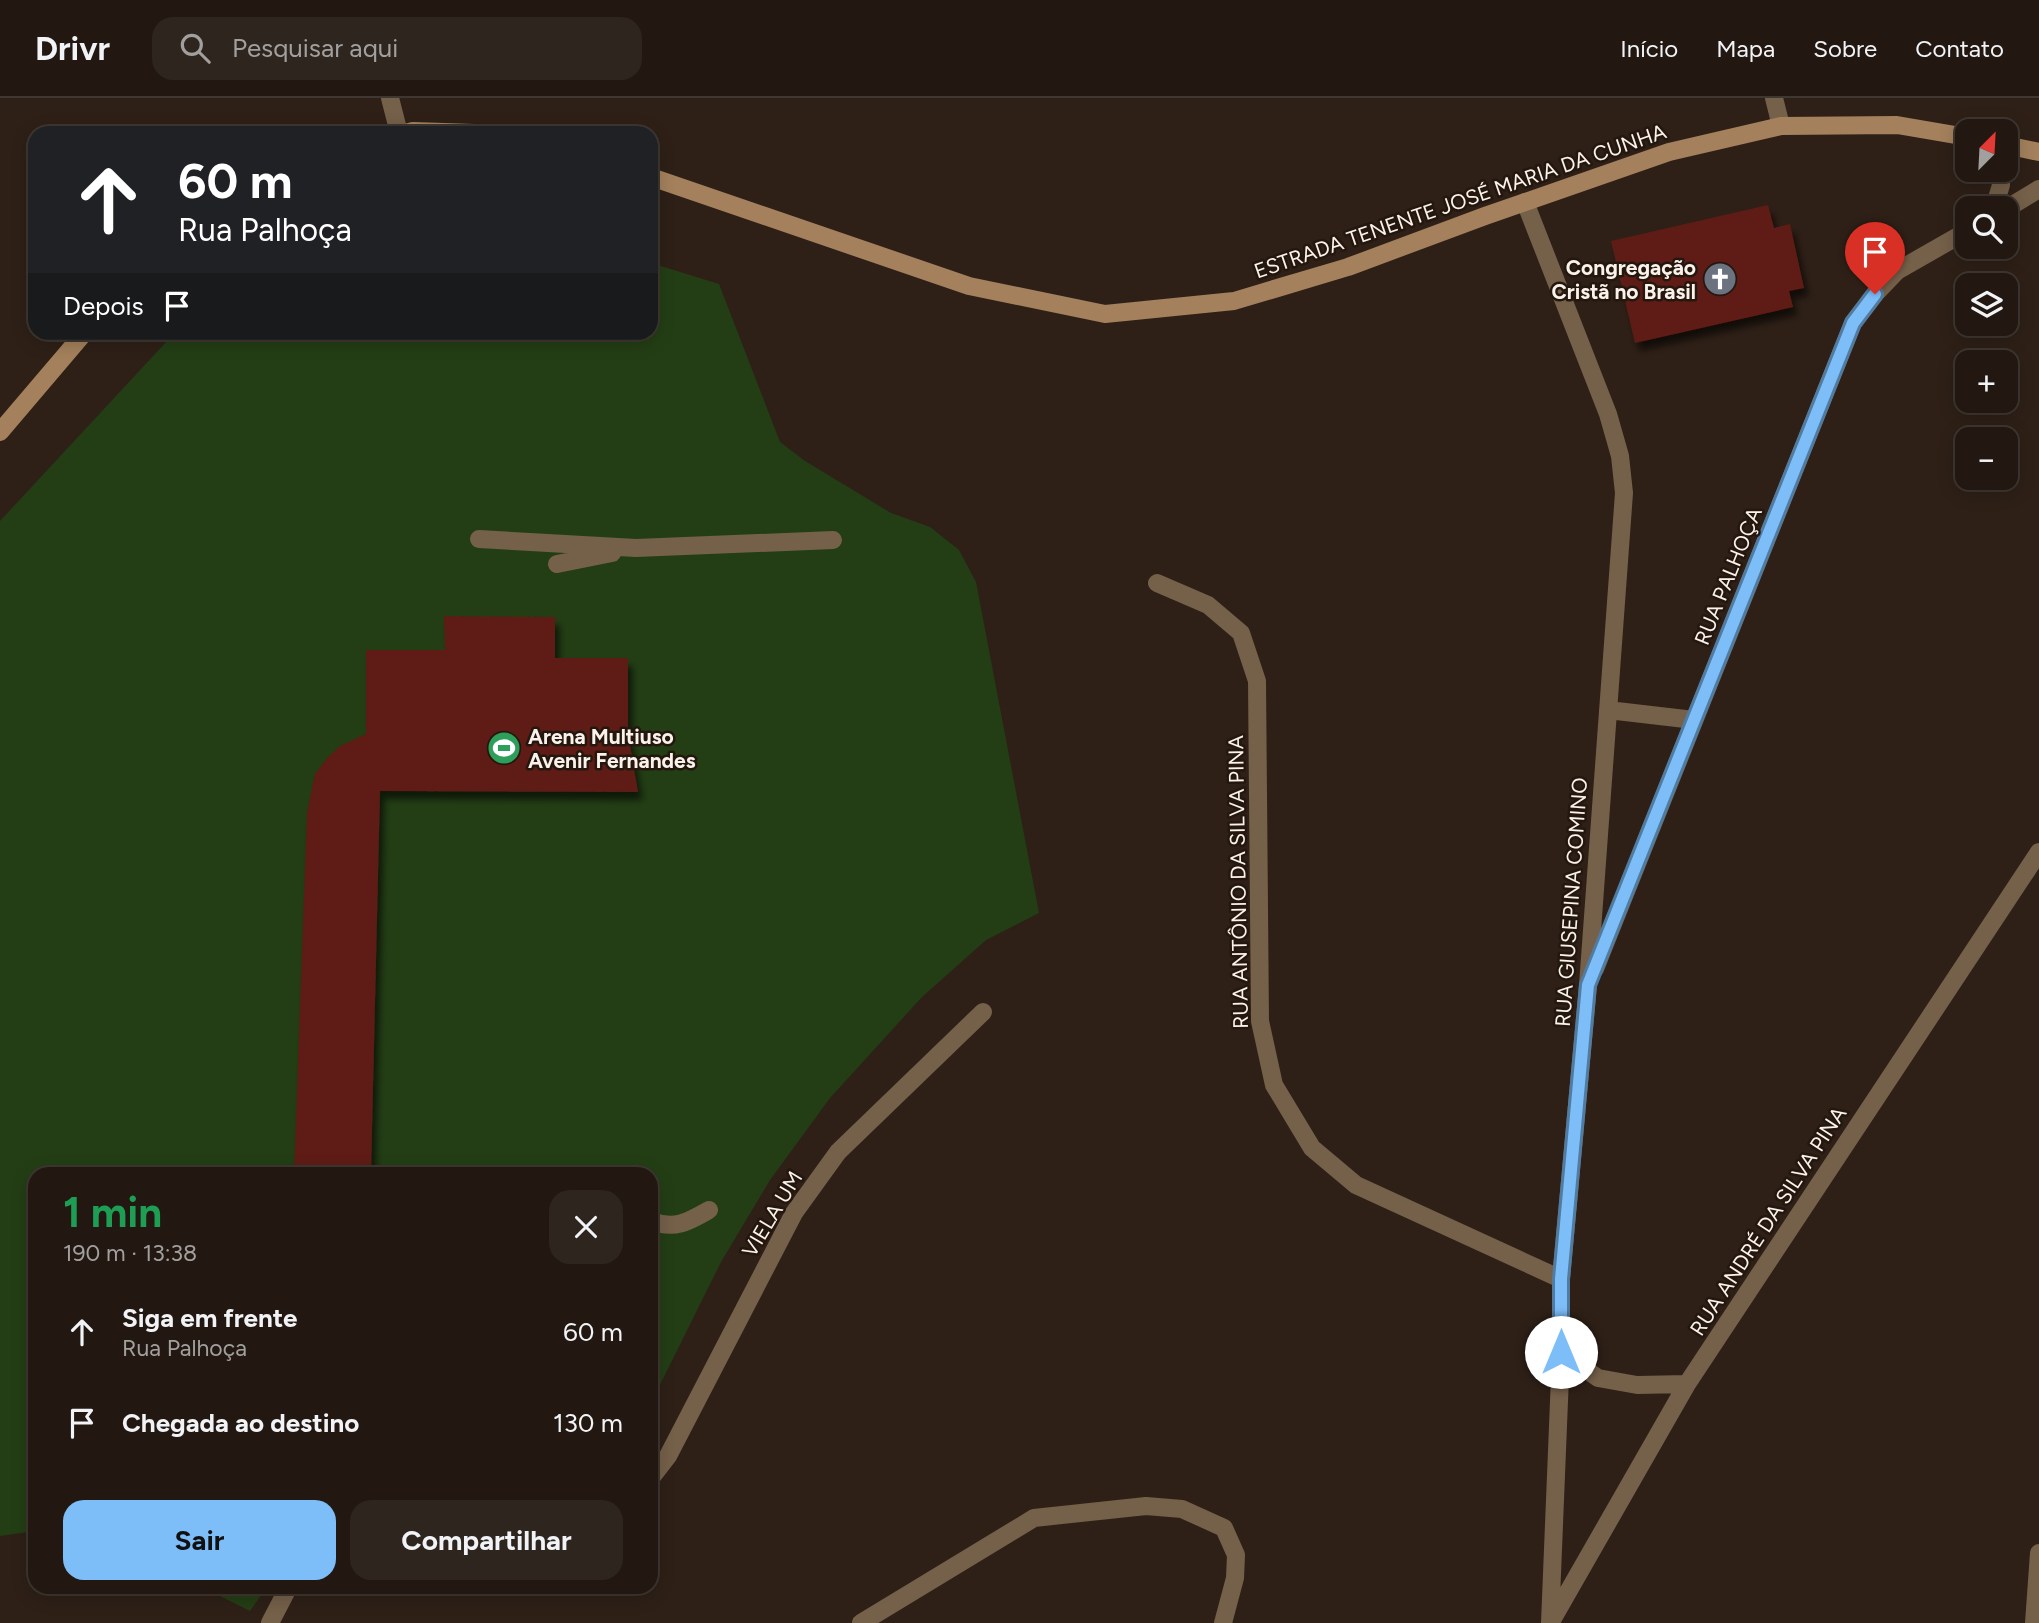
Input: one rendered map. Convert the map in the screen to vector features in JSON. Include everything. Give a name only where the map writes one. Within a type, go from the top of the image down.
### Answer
[{"type":"main road","name":"ESTRADA TENENTE JOSÉ MARIA DA CUNHA","points":[[658,179],[969,286],[1105,314],[1234,301],[1348,267],[1669,152],[1781,126],[1897,125],[1955,135]]},
{"type":"main road","points":[[2018,148],[2039,152]]},
{"type":"main road","points":[[0,432],[78,340]]},
{"type":"street","points":[[390,98],[397,126]]},
{"type":"street","points":[[1774,98],[1781,126]]},
{"type":"street","points":[[2018,202],[2039,189]]},
{"type":"street","name":"RUA GIUSEPINA COMINO","points":[[1525,202],[1608,414],[1620,456],[1624,493],[1588,985],[1561,1279],[1561,1352],[1550,1623]]},
{"type":"street","name":"RUA PALHOÇA","points":[[1588,985],[1853,323],[1897,271],[1955,238]]},
{"type":"street","points":[[479,538],[636,548],[833,540]]},
{"type":"street","points":[[556,564],[636,548]]},
{"type":"street","name":"RUA ANTÔNIO DA SILVA PINA","points":[[1157,583],[1208,605],[1241,633],[1257,681],[1260,1021],[1274,1085],[1311,1148],[1356,1185],[1561,1279]]},
{"type":"street","points":[[1608,710],[1695,720]]},
{"type":"street","name":"RUA ANDRÉ DA SILVA PINA","points":[[1550,1623],[1687,1384],[2039,852]]},
{"type":"street","name":"VIELA UM","points":[[658,1469],[668,1456],[794,1213],[838,1152],[983,1012]]},
{"type":"street","points":[[658,1223],[685,1224],[709,1210]]},
{"type":"street","points":[[1561,1352],[1598,1378],[1637,1385],[1687,1384]]},
{"type":"street","points":[[861,1623],[1034,1518],[1146,1506],[1182,1509],[1224,1528],[1236,1555],[1235,1578],[1223,1623]]},
{"type":"street","points":[[2034,1623],[2039,1553]]},
{"type":"street","points":[[270,1623],[285,1594]]},
{"type":"green space","name":"Arena Multiuso Avenir Fernandes","points":[[658,265],[719,284],[780,442],[805,461],[891,513],[930,527],[959,550],[976,582],[1039,913],[986,940],[922,997],[830,1098],[770,1180],[721,1262],[658,1389],[658,1167],[28,1167],[28,1532],[0,1536],[0,521],[168,340],[658,340]]},
{"type":"green space","points":[[216,1594],[262,1594],[250,1611]]},
{"type":"building","points":[[1768,205],[1774,228],[1790,224],[1804,288],[1789,291],[1793,307],[1635,343],[1611,241]]},
{"type":"building","points":[[444,616],[555,617],[555,658],[628,658],[628,734],[638,792],[380,791],[371,1167],[294,1167],[307,812],[315,774],[340,746],[366,734],[366,650],[445,650]]},
{"type":"place","name":"Congregação Cristã no Brasil","points":[[1720,279]]},
{"type":"place","name":"Arena Multiuso Avenir Fernandes","points":[[504,748]]},
{"type":"route","points":[[1561,1352],[1561,1279],[1588,985],[1853,323],[1875,294]]}]
